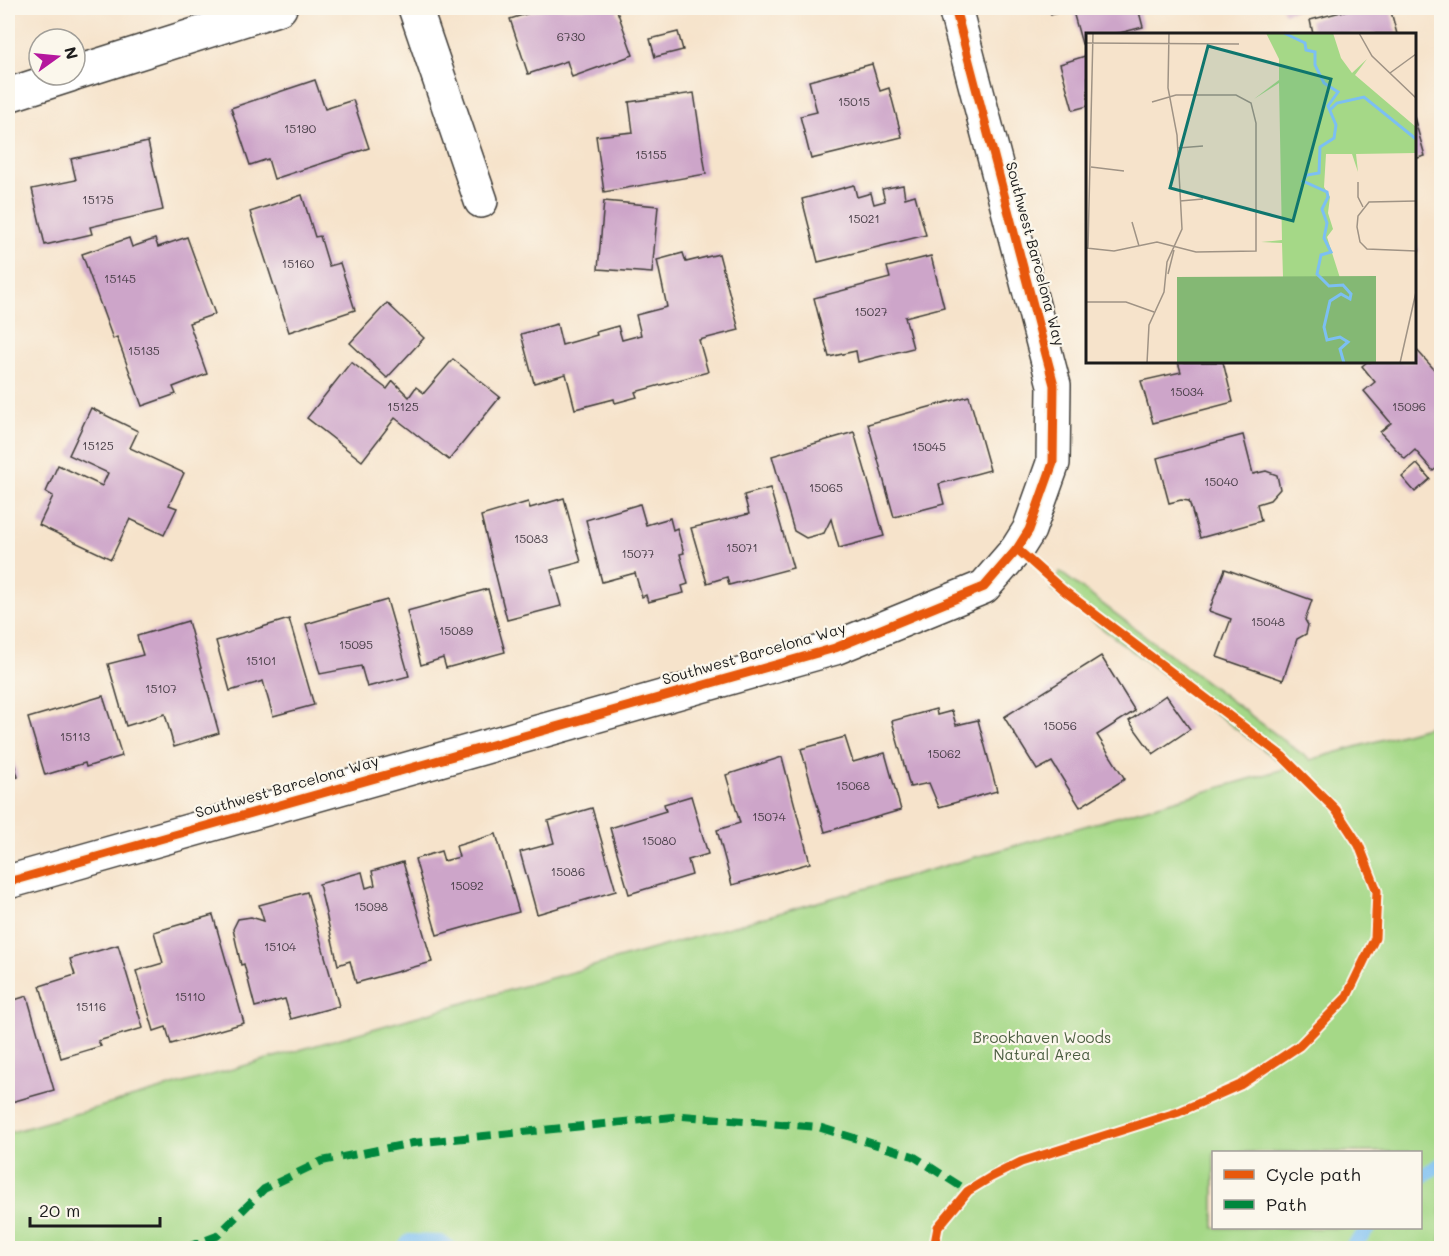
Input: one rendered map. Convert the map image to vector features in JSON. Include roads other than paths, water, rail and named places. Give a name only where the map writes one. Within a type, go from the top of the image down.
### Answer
[{"type":"street","points":[[87,69],[280,8]]},
{"type":"street","points":[[415,8],[481,201]]},
{"type":"street","name":"Southwest Barcelona Way","points":[[8,882],[835,648],[984,587],[1017,549],[1029,530],[1053,463],[1054,386],[956,8]]},
{"type":"street","points":[[8,95],[33,87]]},
{"type":"waterway","points":[[1422,1177],[1442,1163]]},
{"type":"waterway","points":[[1351,1248],[1368,1229]]},
{"type":"waterway","points":[[404,1248],[409,1241],[441,1242],[450,1248]]},
{"type":"park label","name":"Brookhaven Woods Natural Area","points":[[1042,1046]]}]
